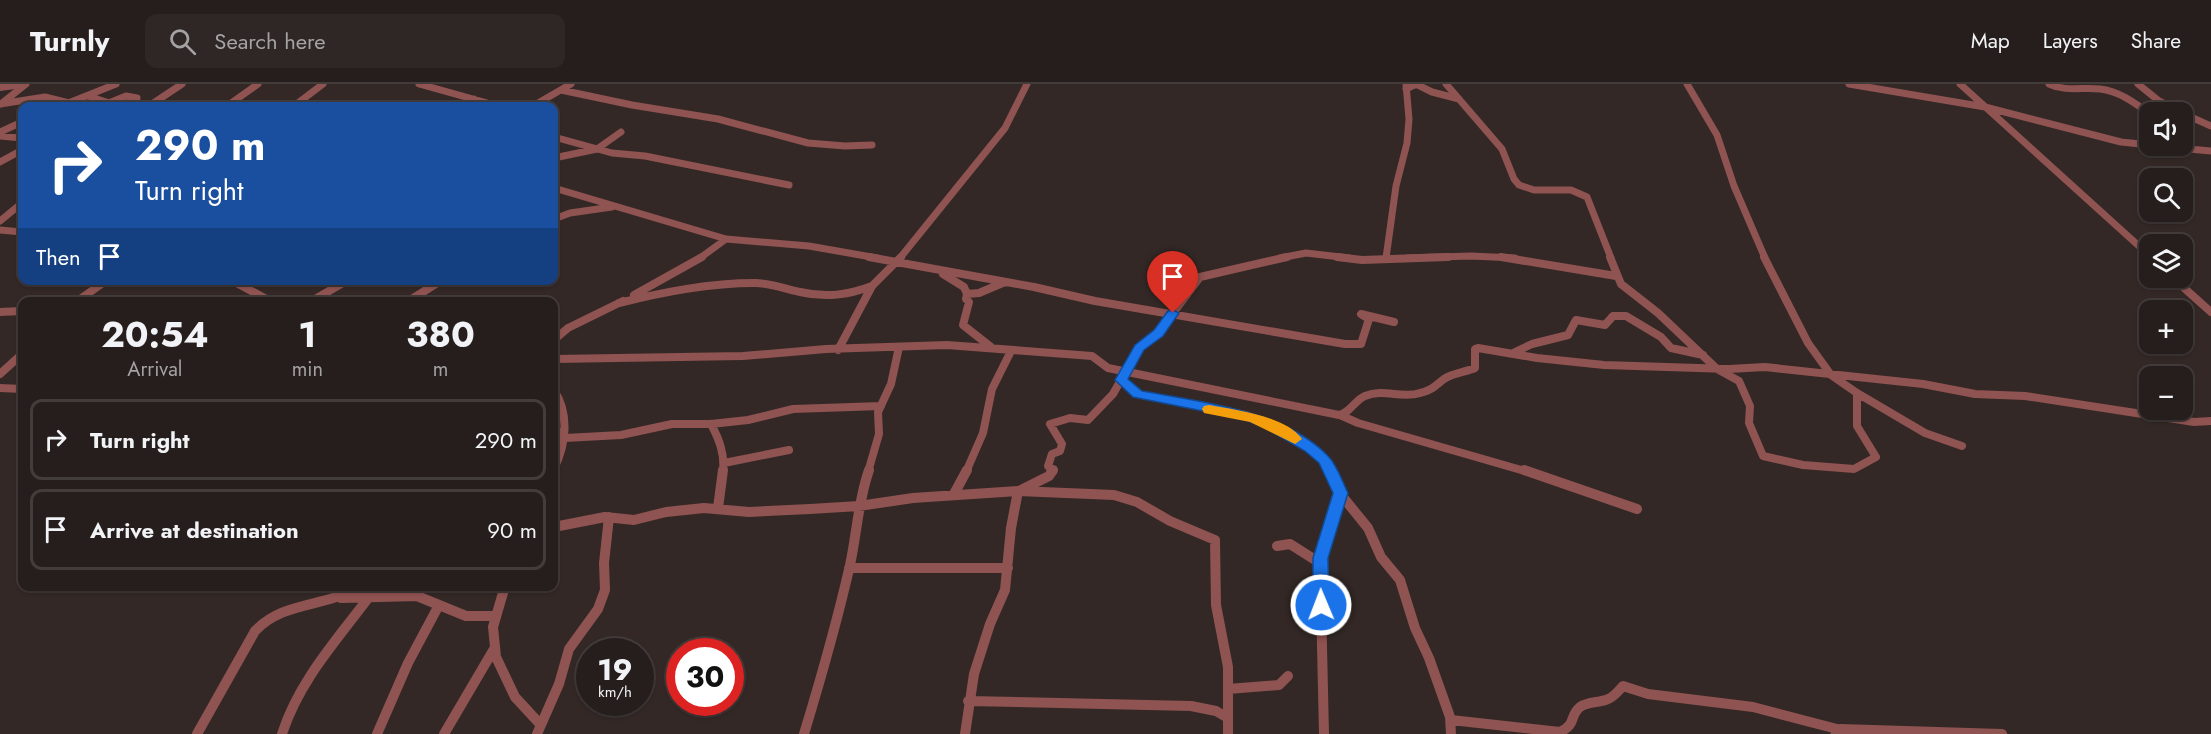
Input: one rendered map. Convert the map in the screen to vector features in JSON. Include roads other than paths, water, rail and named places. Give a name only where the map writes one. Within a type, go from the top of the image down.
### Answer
[{"type":"street","points":[[72,102],[116,84]]},
{"type":"street","points":[[154,102],[182,84]]},
{"type":"street","points":[[233,102],[258,84]]},
{"type":"street","points":[[299,102],[323,84]]},
{"type":"street","points":[[419,84],[484,102]]},
{"type":"street","points":[[539,102],[571,84]]},
{"type":"street","points":[[838,350],[872,286],[904,254],[1005,128],[1027,84]]},
{"type":"street","points":[[1415,84],[1459,100]]},
{"type":"street","points":[[1386,259],[1396,186],[1407,143],[1409,119],[1406,86],[1421,84]]},
{"type":"street","points":[[1446,84],[1469,113],[1494,137],[1507,158],[1518,185],[1529,189],[1569,190],[1584,194],[1600,227],[1616,276],[1625,288],[1658,313],[1717,369],[1739,381],[1750,406],[1749,423],[1763,456],[1803,465],[1854,469],[1876,457],[1857,426],[1857,393]]},
{"type":"street","points":[[1687,84],[1717,135],[1734,186],[1770,271],[1779,284],[1808,343],[1831,375],[1925,433],[1962,446]]},
{"type":"street","points":[[1849,84],[1985,107],[2121,142],[2139,144]]},
{"type":"street","points":[[1960,84],[2139,246]]},
{"type":"street","points":[[2049,84],[2058,88],[2109,91],[2122,95],[2139,107]]},
{"type":"street","points":[[2138,84],[2161,102]]},
{"type":"street","points":[[0,87],[22,86]]},
{"type":"street","points":[[22,86],[21,94],[34,99]]},
{"type":"street","points":[[22,86],[0,104],[34,99],[62,99],[67,102]]},
{"type":"street","points":[[561,90],[632,105],[718,118],[765,133],[808,142],[845,146],[872,145]]},
{"type":"street","points":[[88,96],[109,102],[126,96],[137,98]]},
{"type":"street","points":[[466,102],[474,99]]},
{"type":"street","points":[[2193,118],[2211,126]]},
{"type":"street","points":[[0,134],[18,124]]},
{"type":"street","points":[[558,157],[597,149],[621,132]]},
{"type":"street","points":[[0,134],[18,137]]},
{"type":"street","points":[[558,138],[597,149],[645,156],[789,185]]},
{"type":"street","points":[[2193,149],[2211,151]]},
{"type":"street","points":[[0,162],[18,152]]},
{"type":"street","points":[[558,189],[726,239],[809,246],[1006,282],[1095,301],[1357,346],[1362,341],[1369,319],[1361,314],[1394,322]]},
{"type":"street","points":[[0,221],[18,206]]},
{"type":"street","points":[[558,218],[570,213],[614,206]]},
{"type":"street","points":[[0,230],[18,232]]},
{"type":"street","points":[[558,337],[568,328],[698,260],[726,239]]},
{"type":"street","points":[[1018,491],[1049,476],[1054,471],[1048,466],[1049,460],[1052,454],[1060,451],[1062,444],[1050,424],[1070,418],[1088,420],[1113,394],[1139,348],[1158,333],[1200,278],[1214,272],[1304,253],[1348,259],[1507,257],[1616,276]]},
{"type":"street","points":[[940,271],[964,287],[968,294],[966,299],[969,302],[963,325],[993,348]]},
{"type":"street","points":[[968,294],[979,293],[1006,282]]},
{"type":"street","points":[[619,303],[675,289],[755,283],[769,284],[812,295],[844,297],[861,304]]},
{"type":"street","points":[[83,297],[99,285]]},
{"type":"street","points":[[241,285],[263,297]]},
{"type":"street","points":[[319,297],[339,285]]},
{"type":"street","points":[[415,297],[434,285]]},
{"type":"street","points":[[844,297],[872,286]]},
{"type":"street","points":[[2184,288],[2211,312]]},
{"type":"street","points":[[1,314],[18,312]]},
{"type":"street","points":[[1515,352],[1568,335],[1576,320],[1605,325],[1613,316],[1626,316],[1661,337],[1671,348],[1704,356]]},
{"type":"street","points":[[558,359],[743,356],[947,345],[1092,356],[1124,376],[1220,388],[1270,402],[1339,415],[1358,423],[1499,462],[1637,509]]},
{"type":"street","points":[[804,734],[819,686],[849,568],[861,492],[877,442],[878,412],[891,384],[899,347]]},
{"type":"street","points":[[1339,415],[1344,414],[1363,396],[1384,391],[1405,395],[1419,394],[1435,388],[1445,378],[1476,368],[1476,349],[1478,348],[1537,358],[1604,365],[1717,369],[1766,367],[1923,384],[1975,394],[2025,396],[2194,422],[2211,421]]},
{"type":"street","points":[[954,494],[975,455],[983,433],[992,389],[1011,351]]},
{"type":"street","points":[[0,374],[18,358]]},
{"type":"street","points":[[1124,376],[1137,394],[1246,415],[1277,428],[1318,453],[1329,466],[1340,493],[1366,524],[1381,558],[1400,580],[1414,626],[1429,658],[1451,720],[1451,734]]},
{"type":"street","points":[[1,389],[18,389]]},
{"type":"street","points":[[558,395],[565,435],[564,449],[558,461]]},
{"type":"street","points":[[558,433],[616,436],[672,424],[711,424],[748,420],[793,409],[881,406]]},
{"type":"street","points":[[711,424],[720,441],[724,463],[718,508]]},
{"type":"street","points":[[724,463],[789,450]]},
{"type":"street","points":[[965,734],[968,701],[979,656],[990,624],[1003,598],[1018,491]]},
{"type":"street","points":[[558,526],[609,517],[634,520],[666,512],[718,508],[749,513],[859,506],[954,494],[1018,491],[1114,495],[1137,502],[1170,521],[1215,540],[1216,605],[1227,662],[1228,734]]},
{"type":"street","points":[[1324,734],[1320,563],[1340,493]]},
{"type":"street","points":[[503,591],[495,616],[492,637],[495,649],[501,669],[522,707],[536,716],[540,724],[559,684],[569,649],[598,609],[605,590],[604,563],[609,517]]},
{"type":"street","points":[[1277,546],[1290,544],[1320,563]]},
{"type":"street","points":[[849,568],[1008,568]]},
{"type":"street","points":[[197,734],[255,631],[265,619],[286,608],[320,604],[350,591]]},
{"type":"street","points":[[338,598],[417,596],[466,616],[495,616]]},
{"type":"street","points":[[282,734],[285,720],[304,684],[369,597]]},
{"type":"street","points":[[377,734],[408,663],[439,605]]},
{"type":"street","points":[[444,734],[495,649]]},
{"type":"street","points":[[1228,689],[1279,685],[1288,676]]},
{"type":"street","points":[[1451,720],[1530,730],[1568,732],[1575,712],[1582,705],[1609,699],[1623,686],[1648,694],[1753,707],[1801,718],[1835,732],[2002,734]]},
{"type":"street","points":[[968,701],[1191,706],[1216,711],[1228,718]]},
{"type":"street","points":[[537,734],[542,718]]}]
